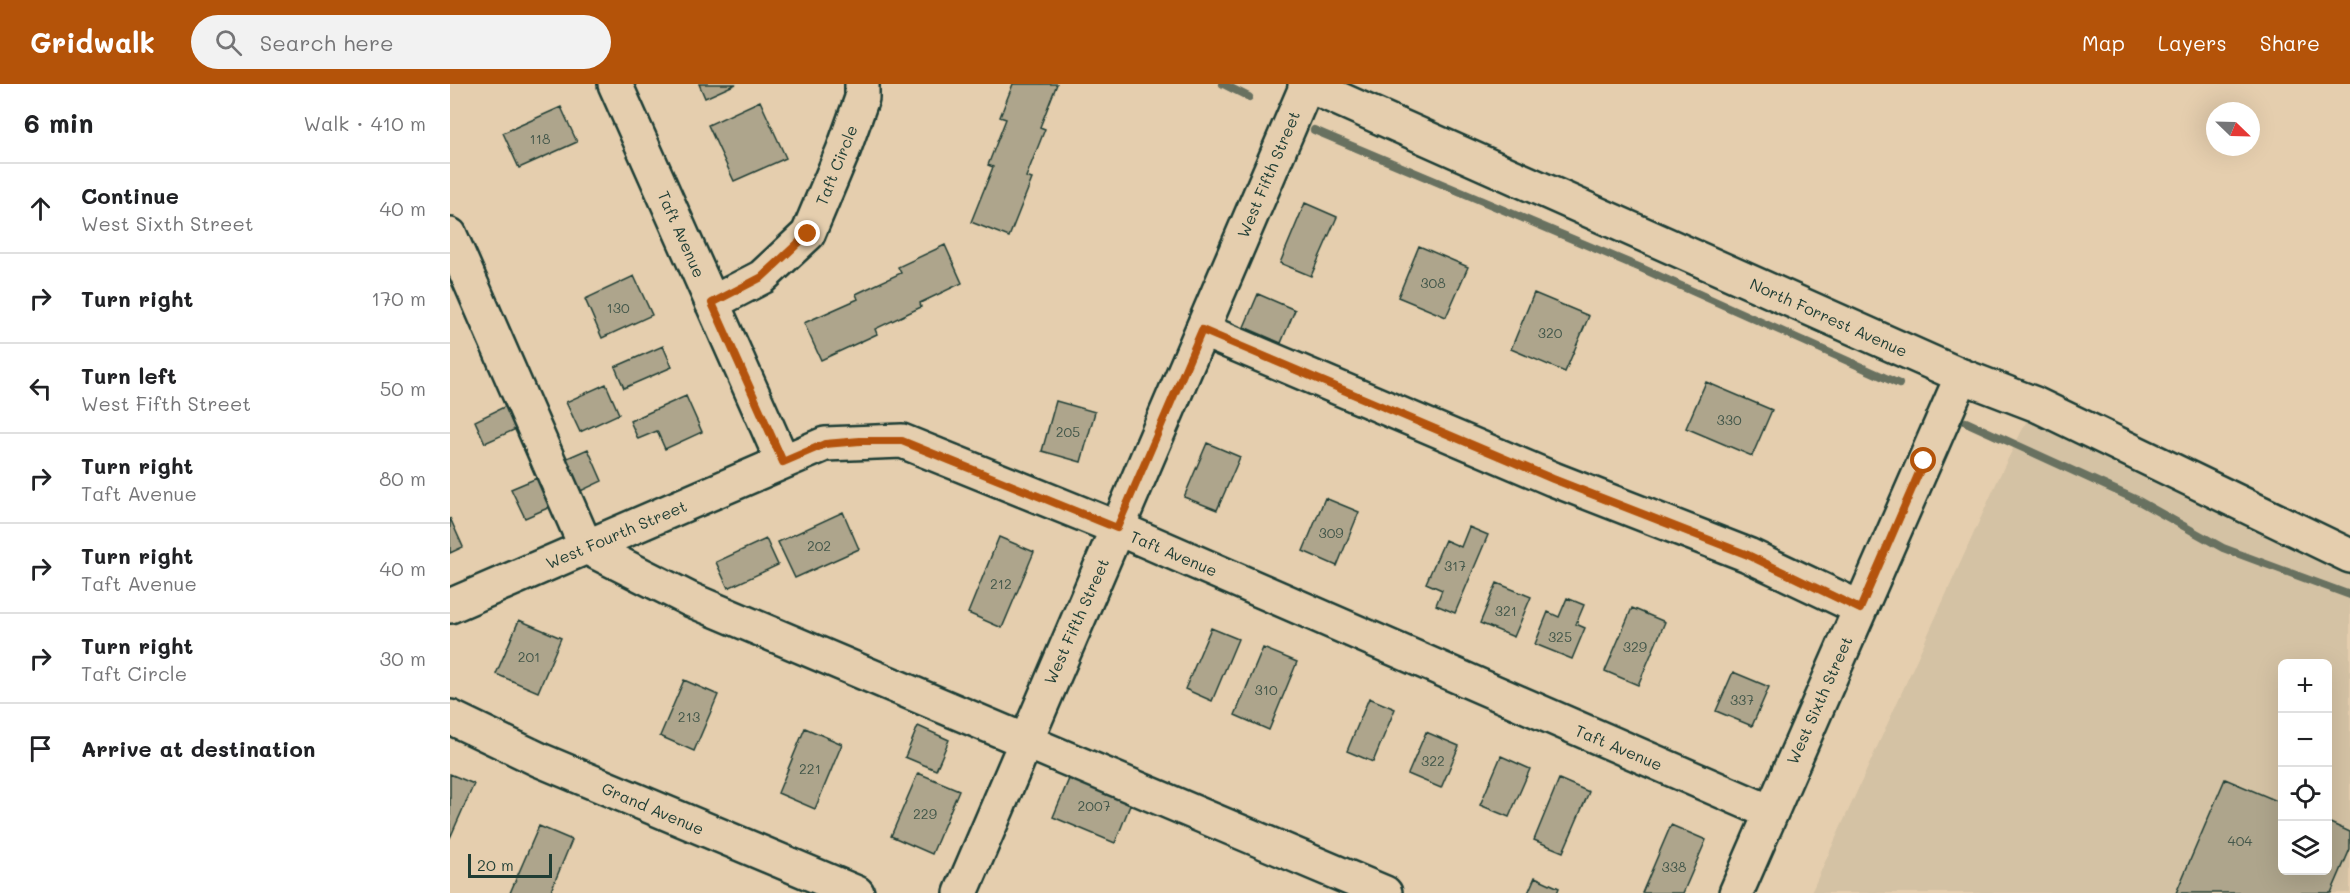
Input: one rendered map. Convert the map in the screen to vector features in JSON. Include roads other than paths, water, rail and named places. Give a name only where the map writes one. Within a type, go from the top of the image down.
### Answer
[{"type":"street","name":"Taft Avenue","points":[[615,84],[783,462],[825,444],[902,441],[1117,528],[1770,812]]},
{"type":"street","name":"Taft Circle","points":[[712,303],[762,277],[808,234],[843,151],[862,98],[862,84]]},
{"type":"street","name":"West Fifth Street","points":[[961,893],[1306,84]]},
{"type":"street","name":"North Forrest Avenue","points":[[1306,84],[1962,376],[2045,409],[2350,556]]},
{"type":"street","points":[[450,235],[585,547],[689,599],[1385,893]]},
{"type":"street","points":[[1202,330],[1553,479],[1748,555],[1860,609]]},
{"type":"street","name":"West Sixth Street","points":[[1736,893],[1962,376]]},
{"type":"street","name":"West Fourth Street","points":[[450,606],[783,462]]},
{"type":"street","name":"Grand Avenue","points":[[450,717],[540,760],[857,893]]},
{"type":"waterway","points":[[1223,84],[1249,97]]},
{"type":"waterway","points":[[1314,130],[1641,268],[1899,384]]},
{"type":"waterway","points":[[1966,422],[2137,500],[2223,548],[2350,595]]}]
